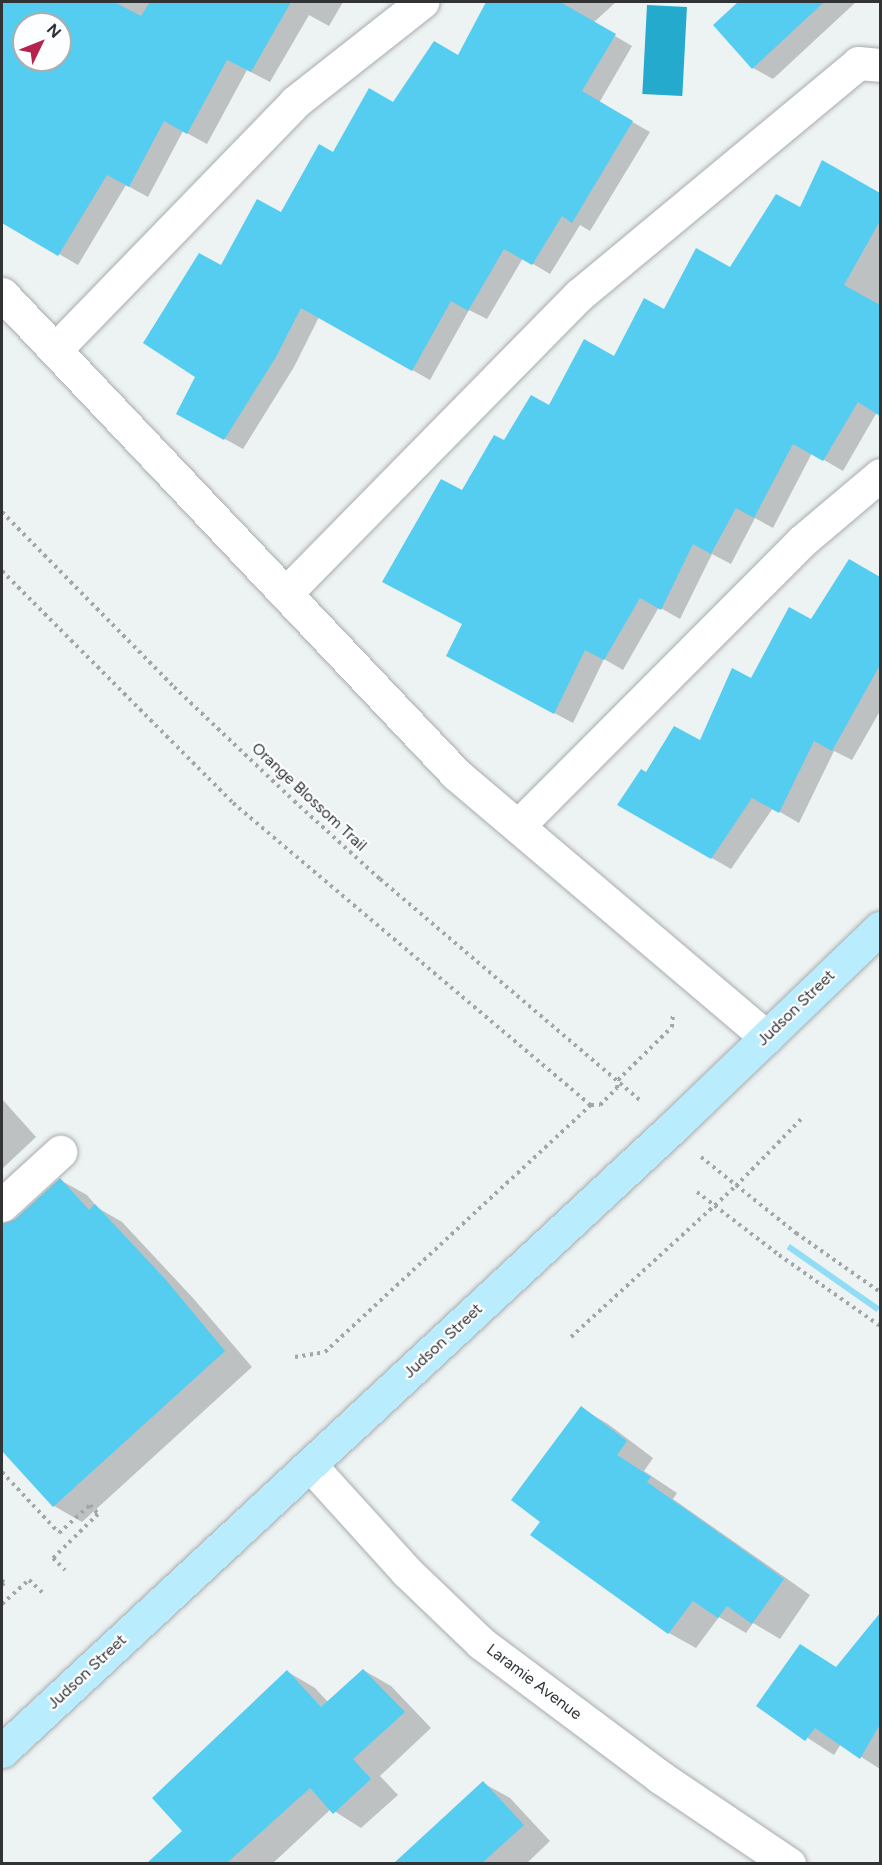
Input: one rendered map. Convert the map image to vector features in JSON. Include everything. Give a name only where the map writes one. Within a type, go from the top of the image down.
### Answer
[{"type":"main road","name":"Judson Street","points":[[2,1751],[310,1465],[880,928]]},
{"type":"street","points":[[55,350],[295,102],[422,2]]},
{"type":"street","points":[[286,593],[579,295],[858,63],[880,64]]},
{"type":"street","points":[[2,294],[456,774],[766,1036]]},
{"type":"street","points":[[518,826],[802,541],[880,475]]},
{"type":"street","points":[[2,1205],[60,1152]]},
{"type":"street","name":"Laramie Avenue","points":[[310,1465],[406,1571],[481,1642],[660,1777],[746,1854],[789,1863]]},
{"type":"path","name":"Orange Blossom Trail","points":[[2,512],[174,687],[311,816],[416,910],[618,1080]]},
{"type":"path","points":[[2,571],[233,803],[591,1105],[600,1105],[617,1088],[618,1080],[672,1027],[674,1009]]},
{"type":"path","points":[[294,1357],[325,1352],[591,1105]]},
{"type":"path","points":[[571,1337],[736,1186],[804,1117]]},
{"type":"path","points":[[717,1172],[796,1233],[880,1292]]},
{"type":"path","points":[[697,1192],[880,1326]]},
{"type":"path","points":[[2,1472],[59,1533],[90,1505],[98,1514],[53,1558],[64,1570]]},
{"type":"path","points":[[2,1580],[4,1583],[2,1585]]},
{"type":"path","points":[[2,1604],[29,1580],[42,1592]]},
{"type":"shaded area","points":[[647,5],[687,7],[682,96],[642,94]]},
{"type":"shaded area","points":[[790,1244],[880,1307],[877,1312],[787,1249]]},
{"type":"building","points":[[2,2],[114,2],[141,16],[150,2],[291,2],[251,72],[227,60],[187,134],[164,121],[129,187],[107,175],[58,256],[2,223]]},
{"type":"building","points":[[486,2],[560,2],[616,34],[582,91],[633,121],[572,223],[562,216],[532,265],[504,249],[468,311],[451,301],[412,371],[301,308],[276,357],[224,440],[176,414],[195,377],[143,343],[199,253],[221,265],[257,199],[281,212],[319,144],[333,152],[369,88],[393,102],[434,41],[458,55]]},
{"type":"building","points":[[738,2],[824,2],[752,69],[713,25]]},
{"type":"building","points":[[822,160],[880,193],[880,221],[844,285],[880,305],[880,416],[858,402],[823,461],[793,444],[754,518],[736,508],[711,554],[693,544],[661,610],[640,598],[604,660],[585,650],[554,714],[446,656],[462,624],[382,582],[441,479],[462,490],[494,435],[504,440],[531,395],[549,405],[584,339],[614,356],[644,298],[664,309],[696,248],[730,267],[776,194],[800,207]]},
{"type":"building","points":[[849,559],[880,577],[880,665],[832,751],[814,741],[779,813],[752,798],[711,859],[617,805],[641,769],[646,772],[674,726],[700,740],[732,668],[751,678],[789,607],[811,619]]},
{"type":"building","points":[[60,1178],[89,1210],[95,1204],[166,1280],[225,1351],[53,1507],[2,1451],[2,1224],[15,1219]]},
{"type":"building","points":[[581,1406],[627,1441],[617,1455],[651,1477],[647,1482],[784,1579],[752,1624],[727,1606],[718,1618],[693,1601],[668,1634],[530,1535],[540,1522],[511,1500]]},
{"type":"building","points":[[880,1613],[880,1724],[860,1759],[815,1728],[805,1741],[756,1706],[800,1644],[836,1667]]},
{"type":"building","points":[[363,1669],[405,1712],[353,1759],[371,1779],[333,1814],[310,1788],[227,1863],[147,1863],[182,1831],[152,1798],[287,1670],[321,1707]]},
{"type":"building","points":[[483,1781],[524,1825],[482,1863],[394,1863]]}]
